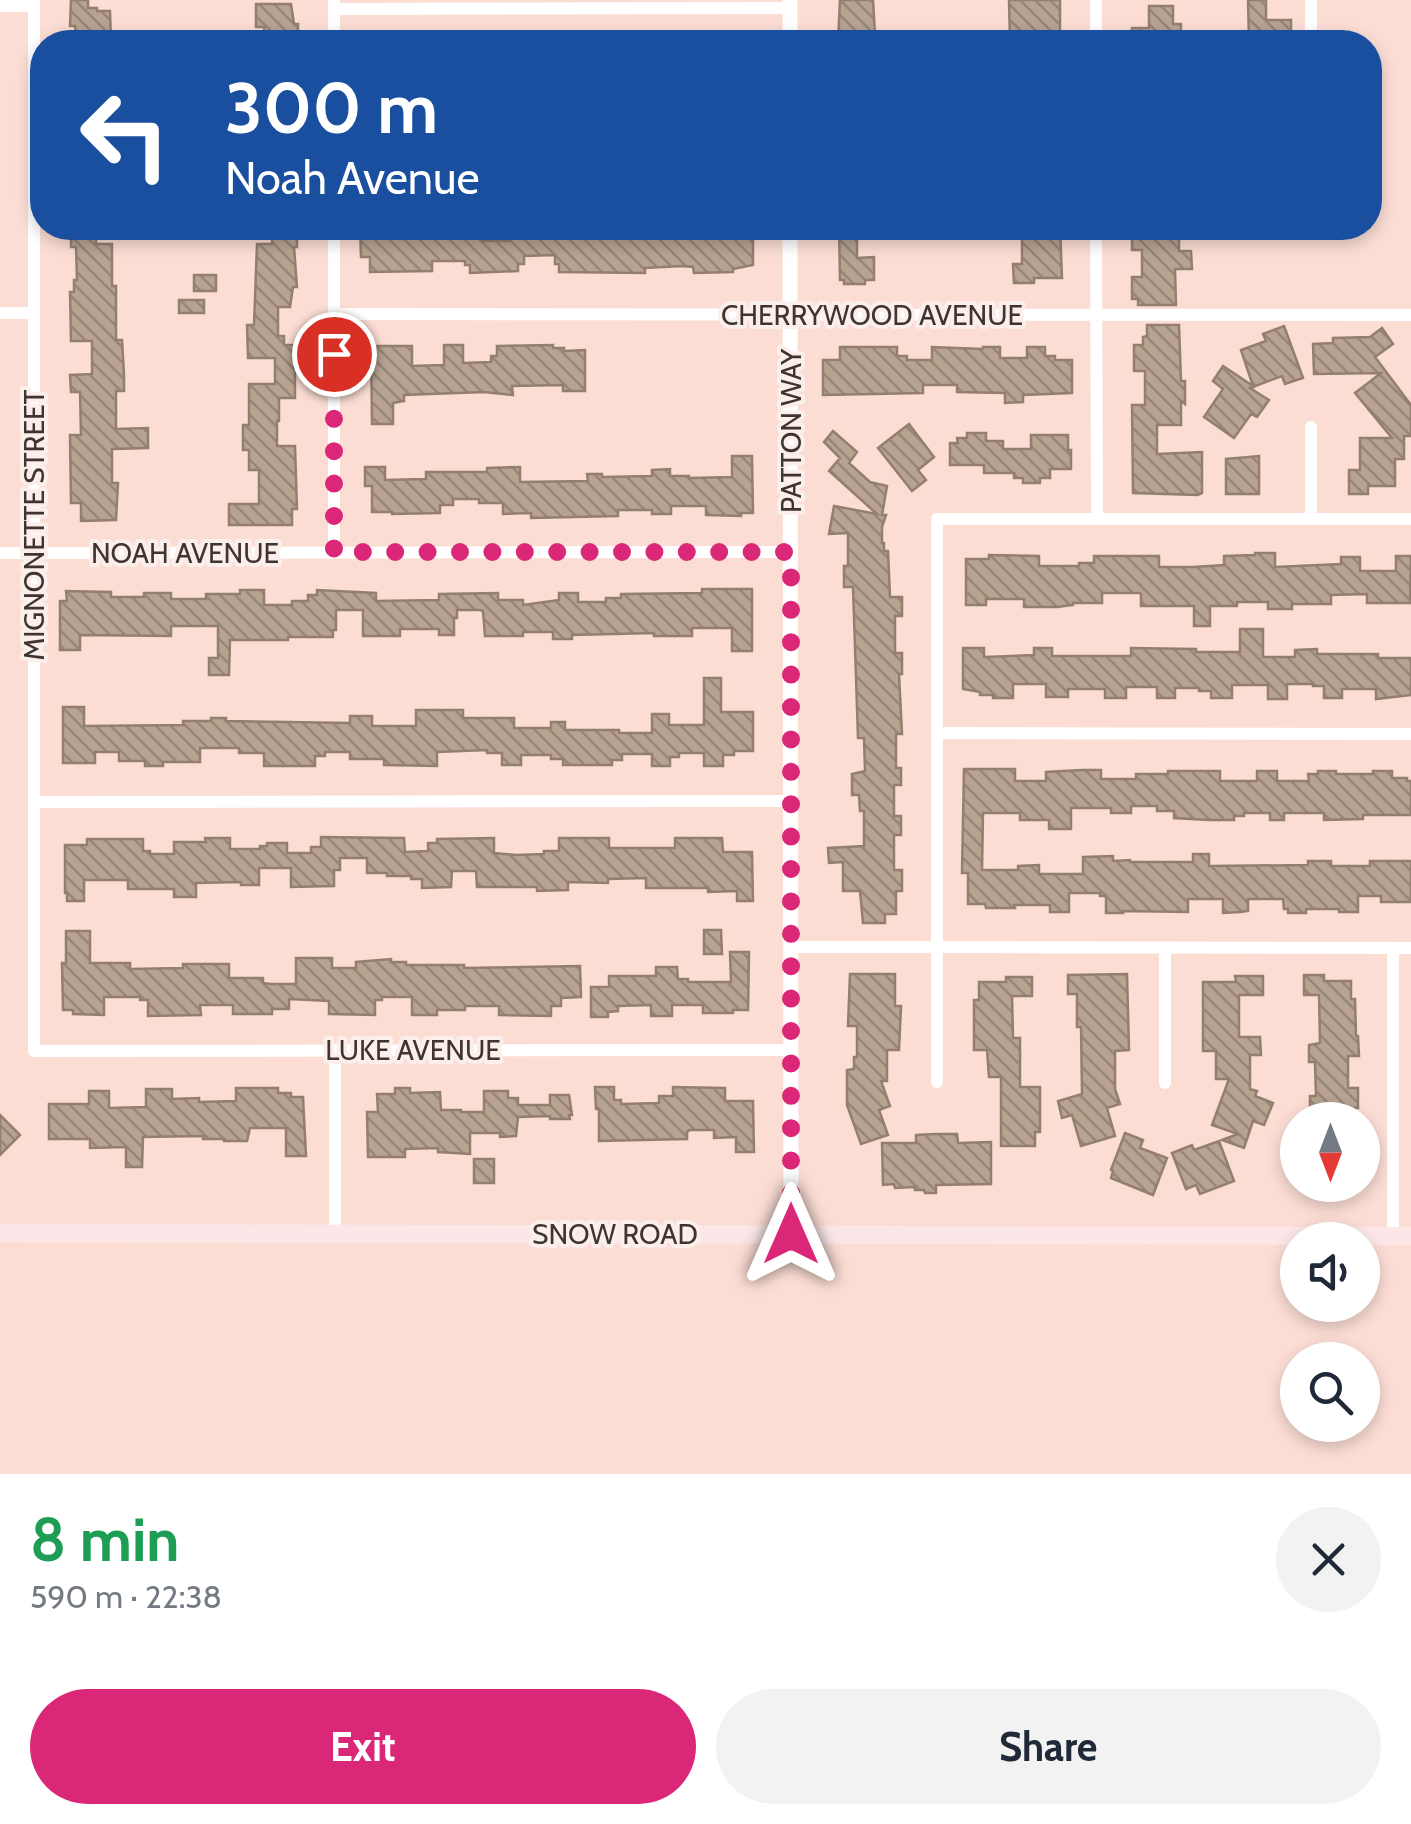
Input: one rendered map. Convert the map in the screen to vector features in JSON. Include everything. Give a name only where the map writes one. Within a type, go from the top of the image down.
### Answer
[{"type":"main road","name":"SNOW ROAD","points":[[0,1233],[1402,1236]]},
{"type":"street","points":[[1096,0],[1096,30]]},
{"type":"street","points":[[1311,0],[1311,30]]},
{"type":"street","points":[[0,6],[34,3]]},
{"type":"street","name":"MIGNONETTE STREET","points":[[34,3],[34,30]]},
{"type":"street","points":[[334,30],[334,4],[790,4],[790,30]]},
{"type":"street","name":"MIGNONETTE STREET","points":[[34,240],[34,1051]]},
{"type":"street","points":[[334,240],[334,552]]},
{"type":"street","name":"PATTON WAY","points":[[790,240],[791,1234]]},
{"type":"street","points":[[1096,240],[1096,519]]},
{"type":"street","points":[[0,313],[34,313]]},
{"type":"street","name":"CHERRYWOOD AVENUE","points":[[334,314],[1411,315]]},
{"type":"street","points":[[1311,427],[1311,519]]},
{"type":"street","points":[[936,1082],[938,518],[1411,520]]},
{"type":"street","name":"NOAH AVENUE","points":[[0,553],[791,552]]},
{"type":"street","points":[[937,733],[1411,734]]},
{"type":"street","points":[[34,802],[791,801]]},
{"type":"street","points":[[791,948],[1411,948]]},
{"type":"street","points":[[1165,948],[1165,1083]]},
{"type":"street","points":[[1394,948],[1402,1236]]},
{"type":"street","points":[[334,1050],[335,1234]]},
{"type":"street","name":"LUKE AVENUE","points":[[34,1051],[791,1050]]},
{"type":"building","points":[[71,0],[88,0],[88,8],[110,11],[111,30],[76,30],[70,26]]},
{"type":"building","points":[[840,0],[873,0],[875,30],[839,30]]},
{"type":"building","points":[[1009,0],[1060,0],[1060,30],[1010,30]]},
{"type":"building","points":[[1248,0],[1266,0],[1266,20],[1291,20],[1291,30],[1249,30]]},
{"type":"building","points":[[256,4],[291,4],[298,30],[264,30],[256,27]]},
{"type":"building","points":[[1149,6],[1173,6],[1173,24],[1181,24],[1181,30],[1132,30],[1149,28]]},
{"type":"building","points":[[71,240],[112,244],[116,340],[122,340],[124,374],[124,391],[116,391],[116,429],[148,428],[148,448],[112,449],[112,483],[118,483],[116,520],[81,521],[81,503],[71,503],[70,435],[81,435],[80,392],[71,392],[70,375],[92,374],[92,341],[71,341],[70,292],[74,292],[77,280],[76,247],[71,247]]},
{"type":"building","points":[[272,240],[297,240],[297,287],[293,287],[290,307],[278,307],[278,336],[284,336],[284,345],[295,345],[295,398],[279,398],[277,446],[295,446],[297,509],[292,509],[292,525],[229,525],[229,504],[259,504],[259,470],[249,470],[249,450],[243,450],[243,425],[249,425],[249,384],[275,384],[275,358],[248,358],[247,325],[254,325],[257,244],[272,244]]},
{"type":"building","points":[[360,240],[753,240],[753,265],[733,272],[694,273],[693,267],[682,266],[645,268],[645,273],[559,272],[555,255],[524,256],[518,271],[470,273],[470,265],[465,265],[465,261],[432,261],[432,271],[370,272],[370,257],[361,257]]},
{"type":"building","points":[[839,240],[857,240],[857,258],[874,257],[874,280],[844,284],[840,280]]},
{"type":"building","points":[[1022,240],[1060,240],[1062,278],[1014,283],[1013,264],[1022,264]]},
{"type":"building","points":[[1132,240],[1179,240],[1179,251],[1191,251],[1192,269],[1175,269],[1176,305],[1138,305],[1138,299],[1132,299],[1132,277],[1142,277],[1142,250],[1132,250]]},
{"type":"building","points":[[194,275],[216,275],[216,291],[194,291]]},
{"type":"building","points":[[179,300],[204,300],[204,313],[179,313]]},
{"type":"building","points":[[1147,325],[1179,325],[1185,404],[1181,401],[1181,425],[1157,425],[1157,454],[1202,452],[1202,493],[1198,495],[1133,493],[1132,405],[1145,405],[1145,371],[1134,371],[1134,345],[1143,345]]},
{"type":"building","points":[[1284,326],[1303,378],[1285,384],[1282,376],[1250,388],[1269,400],[1257,417],[1251,414],[1234,438],[1204,417],[1223,389],[1213,381],[1223,366],[1253,386],[1241,350],[1266,341],[1263,334]]},
{"type":"building","points":[[1382,328],[1393,344],[1375,357],[1411,405],[1411,436],[1404,436],[1404,459],[1395,459],[1395,486],[1368,486],[1368,494],[1349,494],[1349,470],[1360,470],[1360,438],[1392,438],[1355,393],[1381,373],[1314,374],[1313,344],[1333,343],[1333,338],[1370,337]]},
{"type":"building","points":[[444,345],[463,345],[463,363],[491,362],[491,356],[497,356],[497,346],[553,345],[564,351],[585,350],[585,391],[563,391],[563,385],[512,386],[513,395],[404,395],[404,401],[393,403],[393,424],[372,424],[371,346],[412,346],[412,366],[444,365]]},
{"type":"building","points":[[840,347],[897,347],[897,356],[907,356],[907,360],[932,360],[932,347],[1000,347],[1000,358],[1027,358],[1027,347],[1045,347],[1045,356],[1072,360],[1072,393],[1023,395],[1023,402],[1005,403],[1005,393],[957,392],[957,385],[923,385],[923,393],[823,395],[823,360],[840,360]]},
{"type":"building","points":[[909,424],[934,457],[918,470],[926,480],[912,491],[878,448]]},
{"type":"building","points":[[833,431],[857,452],[849,463],[870,482],[887,486],[882,543],[884,551],[888,551],[890,597],[902,597],[902,616],[895,616],[895,653],[902,653],[902,734],[896,734],[896,768],[901,768],[901,785],[894,785],[894,816],[901,816],[901,835],[894,835],[894,870],[902,870],[902,891],[896,891],[896,914],[885,914],[885,923],[863,923],[860,891],[843,891],[843,862],[829,863],[828,848],[864,846],[864,811],[860,811],[859,795],[852,795],[852,774],[865,771],[864,738],[858,738],[853,587],[844,587],[848,533],[829,534],[834,506],[877,514],[829,471],[840,458],[824,442]]},
{"type":"building","points":[[967,433],[986,433],[986,441],[1003,441],[1003,449],[1031,449],[1031,435],[1068,435],[1071,469],[1050,469],[1050,478],[1040,478],[1040,483],[1023,483],[1023,478],[1014,478],[1014,473],[984,473],[984,465],[950,465],[950,443],[967,438]]},
{"type":"building","points":[[732,456],[752,456],[753,513],[706,515],[706,506],[671,506],[671,514],[618,510],[618,516],[531,518],[531,513],[503,514],[503,503],[453,499],[453,505],[440,505],[440,513],[392,514],[372,512],[372,486],[365,486],[365,467],[385,467],[385,480],[426,479],[426,472],[487,472],[487,468],[520,467],[520,482],[588,481],[587,474],[652,476],[652,470],[670,469],[670,476],[732,477]]},
{"type":"building","points":[[1259,456],[1259,494],[1226,494],[1226,459]]},
{"type":"building","points":[[1275,553],[1275,567],[1341,564],[1341,557],[1360,557],[1360,571],[1396,571],[1396,556],[1411,556],[1410,603],[1367,603],[1367,594],[1331,595],[1331,604],[1292,604],[1292,609],[1268,609],[1268,602],[1237,602],[1237,606],[1210,606],[1210,626],[1194,626],[1194,606],[1141,606],[1139,593],[1102,593],[1102,603],[1057,607],[1024,607],[1024,599],[986,599],[986,605],[966,605],[966,559],[989,559],[989,555],[1039,556],[1039,566],[1079,566],[1094,563],[1094,556],[1159,556],[1159,567],[1193,567],[1224,565],[1224,556]]},
{"type":"building","points":[[702,589],[752,589],[752,651],[732,651],[732,628],[692,628],[692,636],[654,633],[553,639],[553,632],[523,632],[523,636],[485,636],[480,610],[457,610],[454,635],[439,635],[439,629],[400,629],[400,636],[363,636],[363,610],[336,610],[333,637],[230,640],[229,675],[209,675],[209,658],[218,658],[218,626],[171,626],[171,636],[80,635],[80,650],[60,650],[60,601],[67,601],[66,591],[111,592],[111,597],[171,593],[171,599],[206,599],[206,594],[264,590],[264,605],[308,601],[308,595],[317,595],[317,590],[376,593],[376,601],[439,600],[439,594],[498,593],[498,600],[523,600],[523,605],[559,600],[559,593],[578,593],[578,602],[606,602],[606,598],[621,598],[621,594],[702,593]]},
{"type":"building","points":[[1240,629],[1263,629],[1263,657],[1295,657],[1295,650],[1317,649],[1317,654],[1411,658],[1411,695],[1376,699],[1376,689],[1342,689],[1342,698],[1324,698],[1324,686],[1313,684],[1287,684],[1287,699],[1268,699],[1268,685],[1232,685],[1232,698],[1211,698],[1211,691],[1199,688],[1175,688],[1175,698],[1157,698],[1157,687],[1126,687],[1126,698],[1105,698],[1105,689],[1068,689],[1068,697],[1046,697],[1046,684],[1013,684],[1013,698],[993,698],[963,689],[963,648],[984,648],[984,657],[1034,655],[1034,648],[1052,648],[1052,656],[1131,656],[1131,648],[1240,652]]},
{"type":"building","points":[[704,678],[721,678],[721,712],[753,712],[753,751],[723,755],[723,766],[704,766],[704,753],[679,753],[679,757],[670,757],[670,766],[652,766],[652,754],[622,754],[622,760],[612,760],[612,765],[563,765],[563,759],[551,759],[551,755],[521,755],[521,765],[502,765],[502,753],[487,750],[437,752],[437,766],[384,765],[384,759],[350,759],[350,752],[325,752],[325,756],[315,756],[315,766],[264,766],[264,753],[239,753],[239,748],[200,748],[200,762],[163,762],[163,766],[119,761],[119,752],[95,752],[95,763],[63,763],[63,707],[84,707],[84,726],[183,725],[183,721],[211,718],[350,723],[350,716],[372,716],[372,726],[416,726],[416,710],[463,710],[463,718],[514,718],[514,728],[551,728],[551,722],[565,722],[565,730],[652,733],[652,714],[669,714],[669,725],[704,725]]},
{"type":"building","points":[[964,769],[1015,769],[1015,781],[1046,781],[1046,772],[1082,770],[1101,770],[1101,779],[1136,779],[1136,774],[1168,771],[1220,771],[1220,781],[1257,781],[1257,771],[1277,771],[1277,781],[1309,781],[1308,774],[1318,771],[1392,771],[1392,778],[1411,781],[1411,815],[1324,820],[1324,813],[1284,813],[1284,820],[1270,820],[1270,813],[1244,813],[1234,816],[1234,820],[1209,820],[1174,818],[1174,811],[1157,811],[1157,806],[1131,806],[1131,813],[1111,813],[1111,808],[1071,808],[1071,829],[1049,829],[1049,820],[1020,820],[1020,813],[983,813],[982,870],[1018,870],[1018,866],[1039,865],[1039,874],[1083,874],[1083,857],[1193,862],[1193,854],[1209,854],[1209,866],[1308,865],[1308,861],[1331,861],[1331,866],[1370,866],[1370,861],[1411,861],[1411,902],[1381,902],[1381,896],[1358,896],[1358,912],[1306,909],[1306,913],[1288,913],[1283,899],[1248,899],[1248,911],[1223,913],[1223,899],[1188,899],[1188,912],[1106,913],[1106,896],[1069,893],[1069,912],[1050,912],[1050,905],[986,908],[985,904],[968,904],[968,873],[962,873]]},
{"type":"building","points":[[321,837],[404,838],[405,852],[428,851],[428,843],[437,843],[437,839],[494,838],[494,853],[516,855],[559,851],[559,838],[609,838],[609,848],[675,848],[675,838],[722,838],[723,852],[752,852],[753,901],[737,901],[737,891],[646,888],[646,878],[608,879],[608,883],[568,882],[568,890],[477,887],[476,871],[452,871],[451,887],[422,888],[422,879],[411,876],[367,873],[367,858],[340,858],[340,870],[334,870],[334,886],[291,887],[291,868],[259,868],[259,885],[196,883],[196,897],[174,897],[174,889],[128,889],[128,880],[84,880],[84,901],[67,901],[65,893],[65,845],[87,845],[87,839],[143,839],[143,851],[150,854],[174,854],[174,842],[206,842],[205,838],[230,838],[230,849],[260,849],[267,843],[287,843],[287,853],[311,853],[311,847],[321,847]]},
{"type":"building","points":[[704,930],[721,930],[722,954],[704,954]]},
{"type":"building","points":[[66,931],[90,931],[90,963],[130,963],[130,969],[229,964],[229,978],[263,978],[263,983],[271,984],[296,984],[296,958],[332,958],[332,968],[356,968],[356,962],[391,959],[406,965],[464,968],[580,966],[581,997],[561,998],[561,1006],[551,1006],[551,1016],[499,1015],[499,1006],[465,1006],[465,1010],[437,1010],[437,1015],[412,1015],[412,997],[375,1000],[375,1015],[329,1014],[329,1001],[289,999],[289,1009],[272,1009],[272,1014],[233,1014],[233,1005],[200,1005],[201,1015],[148,1016],[148,1000],[140,997],[104,997],[104,1015],[73,1014],[73,1010],[63,1010]]},
{"type":"building","points":[[730,952],[749,952],[748,1010],[703,1013],[703,1005],[672,1005],[672,1016],[651,1016],[651,1005],[618,1006],[618,1011],[608,1012],[608,1017],[591,1017],[591,987],[609,987],[609,976],[656,976],[656,967],[677,967],[678,979],[688,982],[731,982]]},
{"type":"building","points":[[850,974],[895,974],[895,1006],[901,1006],[899,1050],[887,1050],[887,1081],[881,1081],[890,1106],[879,1110],[888,1135],[861,1144],[847,1105],[847,1070],[854,1069],[857,1057],[857,1026],[848,1026]]},
{"type":"building","points":[[1127,974],[1129,1050],[1115,1051],[1115,1089],[1120,1104],[1107,1108],[1115,1136],[1081,1146],[1072,1115],[1062,1118],[1058,1101],[1082,1094],[1081,1027],[1077,1027],[1077,994],[1068,994],[1068,975]]},
{"type":"building","points":[[1304,975],[1324,975],[1324,981],[1351,981],[1359,1056],[1348,1056],[1348,1088],[1358,1088],[1358,1102],[1310,1102],[1310,1096],[1316,1096],[1315,1062],[1309,1062],[1309,1045],[1320,1043],[1319,995],[1304,995]]},
{"type":"building","points":[[1235,976],[1263,976],[1263,995],[1239,995],[1239,1037],[1260,1037],[1261,1055],[1250,1055],[1250,1089],[1257,1091],[1255,1096],[1273,1103],[1264,1125],[1253,1121],[1244,1148],[1222,1140],[1238,1134],[1212,1125],[1229,1079],[1216,1079],[1216,1051],[1203,1051],[1203,982],[1236,982]]},
{"type":"building","points":[[1006,977],[1032,977],[1032,996],[1012,996],[1013,1038],[1020,1038],[1020,1087],[1040,1087],[1040,1132],[1035,1132],[1035,1146],[1001,1146],[1001,1077],[989,1077],[987,1050],[974,1050],[974,1000],[979,1000],[979,982],[1006,982]]},
{"type":"building","points":[[595,1087],[614,1087],[614,1100],[621,1100],[621,1104],[659,1103],[659,1096],[673,1096],[673,1087],[725,1088],[725,1101],[753,1101],[754,1152],[736,1152],[736,1137],[714,1138],[714,1130],[690,1130],[687,1139],[599,1141]]},
{"type":"building","points":[[236,1088],[278,1088],[278,1093],[303,1097],[306,1156],[286,1156],[286,1128],[250,1128],[247,1141],[203,1136],[143,1137],[142,1167],[126,1167],[126,1147],[90,1148],[90,1139],[49,1139],[49,1104],[89,1104],[89,1091],[109,1091],[109,1108],[146,1107],[146,1089],[172,1089],[172,1099],[199,1098],[199,1102],[236,1101]]},
{"type":"building","points":[[395,1088],[410,1088],[410,1093],[440,1092],[441,1110],[461,1112],[484,1112],[484,1091],[508,1091],[508,1098],[518,1098],[518,1105],[550,1105],[550,1095],[569,1095],[572,1115],[570,1119],[518,1117],[516,1136],[470,1133],[470,1154],[438,1152],[438,1148],[405,1149],[405,1157],[368,1157],[367,1112],[378,1112],[377,1094],[395,1094]]},
{"type":"building","points":[[0,1115],[20,1135],[0,1155]]},
{"type":"building","points":[[1125,1133],[1143,1140],[1140,1148],[1167,1158],[1153,1195],[1111,1178]]},
{"type":"building","points":[[957,1134],[958,1143],[991,1142],[991,1184],[936,1185],[936,1193],[883,1185],[882,1143],[916,1143],[916,1135]]},
{"type":"building","points":[[1219,1141],[1234,1181],[1200,1194],[1196,1185],[1186,1189],[1172,1153]]},
{"type":"building","points":[[474,1159],[494,1159],[494,1183],[474,1183]]},
{"type":"route","points":[[334,354],[334,552],[791,552],[791,1234]]}]
